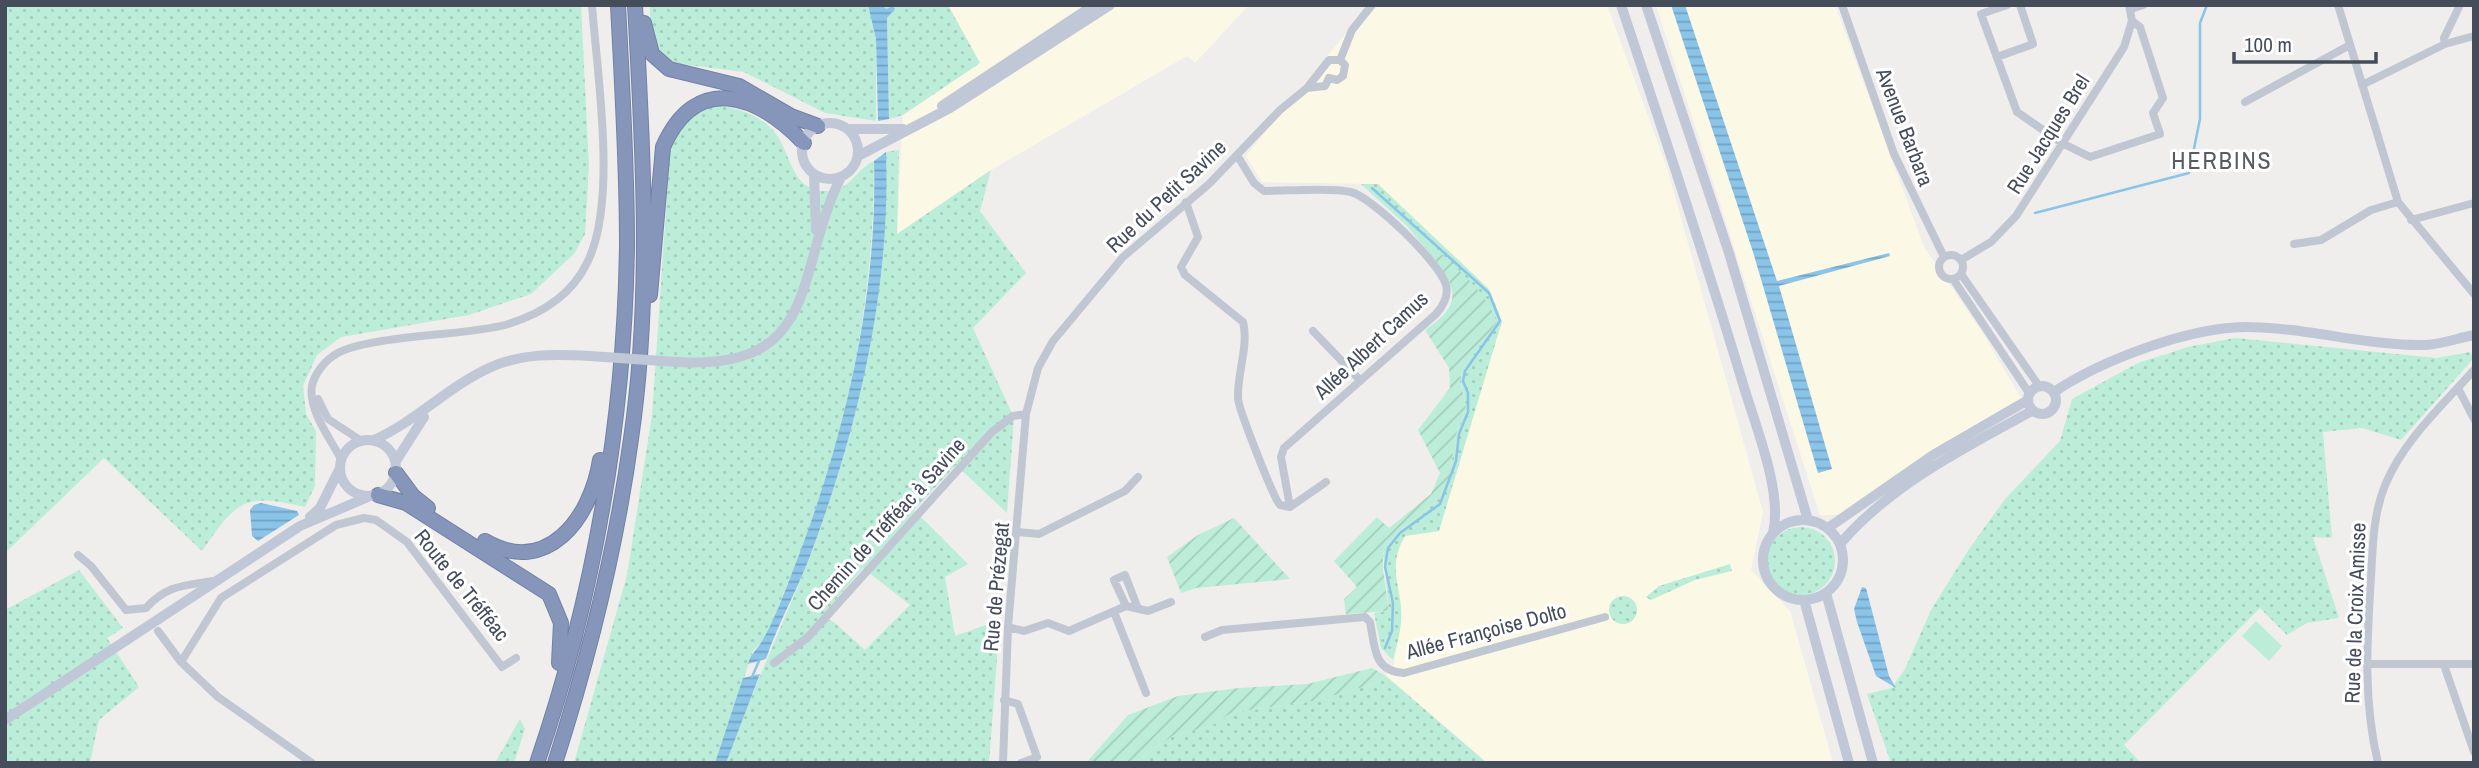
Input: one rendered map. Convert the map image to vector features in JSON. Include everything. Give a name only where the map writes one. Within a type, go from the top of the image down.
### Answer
[{"type":"highway","points":[[538,759],[576,632],[594,553],[615,406],[627,244],[618,5]]},
{"type":"highway","points":[[555,763],[596,626],[632,437],[640,329],[643,184],[635,5]]},
{"type":"highway","points":[[643,5],[646,40],[661,64],[669,69],[739,86],[790,116],[818,126]]},
{"type":"highway","points":[[640,329],[649,308],[663,147],[679,118],[700,102],[716,97],[732,98],[749,103],[790,128],[804,143]]},
{"type":"highway","points":[[396,467],[413,496],[431,510],[498,549],[524,554],[534,552],[543,549],[573,526],[587,501],[599,469],[608,416],[615,406]]},
{"type":"highway","points":[[373,496],[406,503],[549,594],[558,609],[563,638],[562,653],[540,729],[538,759]]},
{"type":"street","points":[[373,496],[350,490],[314,406],[312,386],[320,368],[334,354],[361,346],[503,325],[528,317],[548,307],[575,282],[587,263],[597,236],[603,173],[592,5]]},
{"type":"street","points":[[935,113],[947,101],[1094,5]]},
{"type":"street","points":[[906,129],[848,129],[833,123],[818,126],[804,143],[804,160],[814,174],[822,178],[841,177],[849,172],[858,156],[935,113],[950,108],[1110,5]]},
{"type":"street","points":[[1324,69],[1329,78],[1336,80],[1343,76],[1345,65],[1340,60],[1352,30],[1372,5]]},
{"type":"street","points":[[1621,5],[1706,260],[1776,504],[1773,533],[1764,549],[1765,576],[1781,594],[1804,600],[1826,593],[1840,576],[1843,565],[1840,544],[1828,528],[1808,520],[1792,521],[1773,533]]},
{"type":"street","points":[[1646,5],[1729,253],[1808,520]]},
{"type":"street","name":"Avenue Barbara","points":[[1842,5],[1894,154],[1944,257]]},
{"type":"street","points":[[2007,5],[1981,14],[2017,112],[2062,144],[2090,157],[2160,134],[2153,113],[2162,98],[2159,84],[2140,27],[2132,21]]},
{"type":"street","points":[[1997,57],[2033,44],[2020,5]]},
{"type":"street","points":[[2130,7],[2143,5]]},
{"type":"street","points":[[2338,5],[2398,202],[2474,294]]},
{"type":"street","points":[[2444,41],[2460,5]]},
{"type":"street","name":"Rue Jacques Brel","points":[[1961,260],[1991,242],[2005,229],[2062,144],[2124,47],[2132,21],[2130,7]]},
{"type":"street","points":[[2362,85],[2444,41],[2474,36]]},
{"type":"street","points":[[2245,102],[2350,45]]},
{"type":"street","name":"Rue du Petit Savine","points":[[1026,414],[1038,368],[1053,341],[1123,257],[1237,155],[1293,97],[1307,88],[1329,60],[1340,60]]},
{"type":"street","name":"Rue du Petit Savine","points":[[1307,88],[1325,86],[1329,78]]},
{"type":"street","points":[[848,129],[857,141],[858,156]]},
{"type":"street","name":"Allée Albert Camus","points":[[1237,155],[1254,183],[1264,191],[1350,192],[1373,202],[1436,267],[1447,292],[1436,314],[1359,379],[1282,453],[1290,507]]},
{"type":"street","points":[[814,174],[816,243]]},
{"type":"street","points":[[5,720],[300,526],[320,508],[347,448],[360,440],[374,440],[398,429],[481,372],[533,355],[677,362],[721,361],[744,355],[769,343],[789,323],[802,301],[816,243],[841,177]]},
{"type":"street","points":[[1186,202],[1198,237],[1181,267],[1185,275],[1243,322],[1237,400],[1241,416],[1261,458],[1273,497],[1280,505],[1290,507],[1326,482]]},
{"type":"street","points":[[2294,244],[2321,240],[2371,210],[2398,202]]},
{"type":"street","points":[[2411,220],[2474,204]]},
{"type":"street","points":[[1961,274],[1953,279],[1945,278],[1940,272],[1939,264],[1944,257],[1951,255],[1961,260],[1961,274],[2039,386],[2054,392],[2119,360],[2196,334],[2221,329],[2260,328],[2423,345],[2474,335]]},
{"type":"street","points":[[1953,279],[2030,401],[2045,414],[2053,409],[2056,401],[2054,392]]},
{"type":"street","points":[[1313,331],[1359,379]]},
{"type":"street","points":[[320,368],[316,388],[319,405],[328,419],[360,440]]},
{"type":"street","name":"Rue de la Croix Amisse","points":[[2378,763],[2368,722],[2366,664],[2375,517],[2381,496],[2409,442],[2474,370]]},
{"type":"street","points":[[1840,544],[1859,523],[1901,491],[1971,445],[2030,401],[2039,386]]},
{"type":"street","points":[[2458,388],[2474,419]]},
{"type":"street","points":[[1828,528],[1933,455],[2030,401]]},
{"type":"street","points":[[300,526],[373,496],[390,486],[414,429],[438,402]]},
{"type":"street","name":"Rue de Prézegat","points":[[1003,763],[1004,700],[1026,414]]},
{"type":"street","name":"Chemin de Tréfféac à Savine","points":[[774,663],[808,637],[992,432],[1013,416],[1026,414]]},
{"type":"street","points":[[374,440],[386,446],[396,467]]},
{"type":"street","points":[[1018,532],[1039,534],[1125,491],[1138,477]]},
{"type":"street","name":"Route de Tréfféac","points":[[181,662],[221,598],[336,525],[350,520],[376,520],[407,542],[502,667],[516,658]]},
{"type":"street","points":[[78,555],[91,566],[126,610],[146,608],[160,593],[177,586],[217,580]]},
{"type":"street","points":[[247,561],[258,574]]},
{"type":"street","points":[[1126,606],[1114,580],[1125,575],[1137,606]]},
{"type":"street","points":[[1826,593],[1873,763]]},
{"type":"street","points":[[1804,600],[1849,763]]},
{"type":"street","points":[[1009,627],[1024,631],[1048,623],[1069,631],[1126,606],[1137,606],[1148,611],[1171,602]]},
{"type":"street","points":[[1114,612],[1146,693]]},
{"type":"street","name":"Allée Françoise Dolto","points":[[1205,636],[1222,630],[1365,617],[1370,622],[1374,650],[1381,666],[1393,672],[1404,673],[1605,617]]},
{"type":"street","points":[[158,631],[181,662],[218,697],[312,763]]},
{"type":"street","points":[[2366,664],[2474,664]]},
{"type":"street","points":[[2444,665],[2474,752]]},
{"type":"street","points":[[1004,700],[1018,704],[1037,757],[1021,763]]},
{"type":"shaded area","points":[[948,5],[1249,5],[1195,63],[1187,56],[991,170],[897,234],[903,115],[980,63]]},
{"type":"shaded area","points":[[1369,5],[1607,5],[1667,168],[1763,512],[1751,570],[1790,611],[1833,763],[1487,763],[1386,676],[1394,664],[1401,620],[1394,572],[1396,551],[1405,536],[1439,531],[1502,321],[1378,184],[1262,182],[1246,156]]},
{"type":"shaded area","points":[[1656,5],[1835,5],[1924,247],[1983,334],[2025,405],[1846,515],[1820,515]]},
{"type":"green space","points":[[5,5],[581,5],[589,166],[585,234],[574,254],[531,294],[469,315],[341,337],[317,355],[303,386],[306,414],[316,431],[315,486],[305,507],[268,501],[254,501],[243,505],[224,521],[202,551],[104,458],[5,553]]},
{"type":"green space","points":[[650,5],[868,5],[876,39],[876,121],[825,113],[744,72],[672,63],[655,47],[650,24]]},
{"type":"green space","points":[[882,5],[948,5],[980,63],[903,115],[889,119],[887,18],[894,9],[885,9]]},
{"type":"green space","points":[[713,104],[745,112],[766,123],[781,141],[797,175],[814,189],[831,191],[841,188],[874,161],[869,269],[852,377],[840,431],[807,535],[773,620],[753,651],[715,763],[574,763],[627,575],[652,415],[670,151],[684,121],[695,112]]},
{"type":"green space","points":[[899,150],[897,234],[991,170],[980,211],[1026,273],[973,328],[1014,418],[1007,513],[956,465],[914,510],[968,564],[945,577],[955,636],[1000,620],[989,763],[726,763],[814,546],[858,401],[877,302],[886,202],[886,152]],"holes":[[[863,568],[910,605],[865,650],[835,623],[822,616]]]},
{"type":"green space","points":[[1361,184],[1378,184],[1489,289],[1502,321],[1439,531],[1405,536],[1399,548],[1396,569],[1401,622],[1393,660],[1381,648],[1374,613],[1389,611],[1383,550],[1397,533],[1437,501],[1449,477],[1456,435],[1466,406],[1460,382],[1461,371],[1497,322],[1436,251],[1431,255],[1407,226]]},
{"type":"green space","points":[[1437,250],[1479,291],[1497,322],[1461,371],[1460,382],[1466,406],[1456,435],[1449,477],[1437,501],[1397,533],[1383,550],[1389,611],[1346,614],[1344,599],[1357,587],[1334,561],[1377,517],[1389,528],[1431,494],[1440,473],[1418,430],[1450,388],[1449,368],[1425,330],[1446,312],[1451,304],[1451,287],[1447,277],[1431,255]]},
{"type":"green space","points":[[2235,338],[2437,358],[2470,352],[2474,358],[2401,440],[2362,428],[2323,432],[2332,538],[2313,537],[2339,618],[2307,623],[2287,635],[2260,608],[2124,745],[2141,763],[1891,763],[1867,694],[1892,688],[1905,669],[1931,610],[1969,549],[2005,499],[2060,441],[2072,399],[2138,363],[2188,347]]},
{"type":"green space","points":[[1234,518],[1290,579],[1196,588],[1181,593],[1167,557],[1198,535]]},
{"type":"green space","points":[[1801,527],[1814,530],[1825,537],[1832,548],[1835,561],[1832,574],[1825,585],[1814,592],[1801,595],[1788,592],[1777,585],[1770,574],[1767,561],[1770,548],[1777,537],[1788,530]]},
{"type":"green space","points":[[1730,564],[1732,571],[1695,580],[1651,600],[1646,597],[1659,586]]},
{"type":"green space","points":[[79,570],[123,628],[107,638],[139,687],[99,720],[90,763],[5,763],[5,610]]},
{"type":"green space","points":[[1623,596],[1633,600],[1637,610],[1633,620],[1623,624],[1613,620],[1609,610],[1613,600]]},
{"type":"green space","points":[[2256,621],[2282,646],[2269,661],[2242,636]]},
{"type":"green space","points":[[1372,668],[1386,676],[1374,684],[1314,701],[1231,713],[1211,726],[1174,735],[1135,763],[1086,763],[1128,715],[1178,696],[1238,688],[1307,684]]},
{"type":"green space","points":[[1386,676],[1487,763],[1135,763],[1174,735],[1211,726],[1231,713],[1314,701],[1374,684]]},
{"type":"green space","points":[[520,719],[525,729],[514,763],[495,763]]},
{"type":"water","points":[[868,5],[882,5],[886,9],[893,6],[895,9],[887,18],[889,119],[878,121],[876,39]]},
{"type":"water","points":[[1671,5],[1685,5],[1777,281],[1889,253],[1890,256],[1779,286],[1832,469],[1818,473],[1753,252]]},
{"type":"water","points":[[886,152],[883,255],[877,306],[868,357],[843,458],[805,569],[766,659],[748,664],[770,625],[792,573],[827,474],[841,423],[854,371],[870,266],[874,161]]},
{"type":"water","points":[[261,503],[297,511],[299,515],[258,541],[252,536],[250,510]]},
{"type":"water","points":[[1862,587],[1866,588],[1889,676],[1896,688],[1876,676],[1857,622],[1854,609]]},
{"type":"water","points":[[760,674],[726,763],[715,763],[743,678]]},
{"type":"waterway","points":[[2035,213],[2189,173],[2200,119],[2200,23],[2207,5]]},
{"type":"waterway","points":[[1372,188],[1489,293],[1500,321],[1465,371],[1463,381],[1468,393],[1468,412],[1459,434],[1456,461],[1440,504],[1400,533],[1388,548],[1385,567],[1393,603],[1392,631],[1385,648]]},
{"type":"waterway","points":[[752,677],[759,661]]},
{"type":"district","name":"HERBINS","points":[[2222,160]]}]
